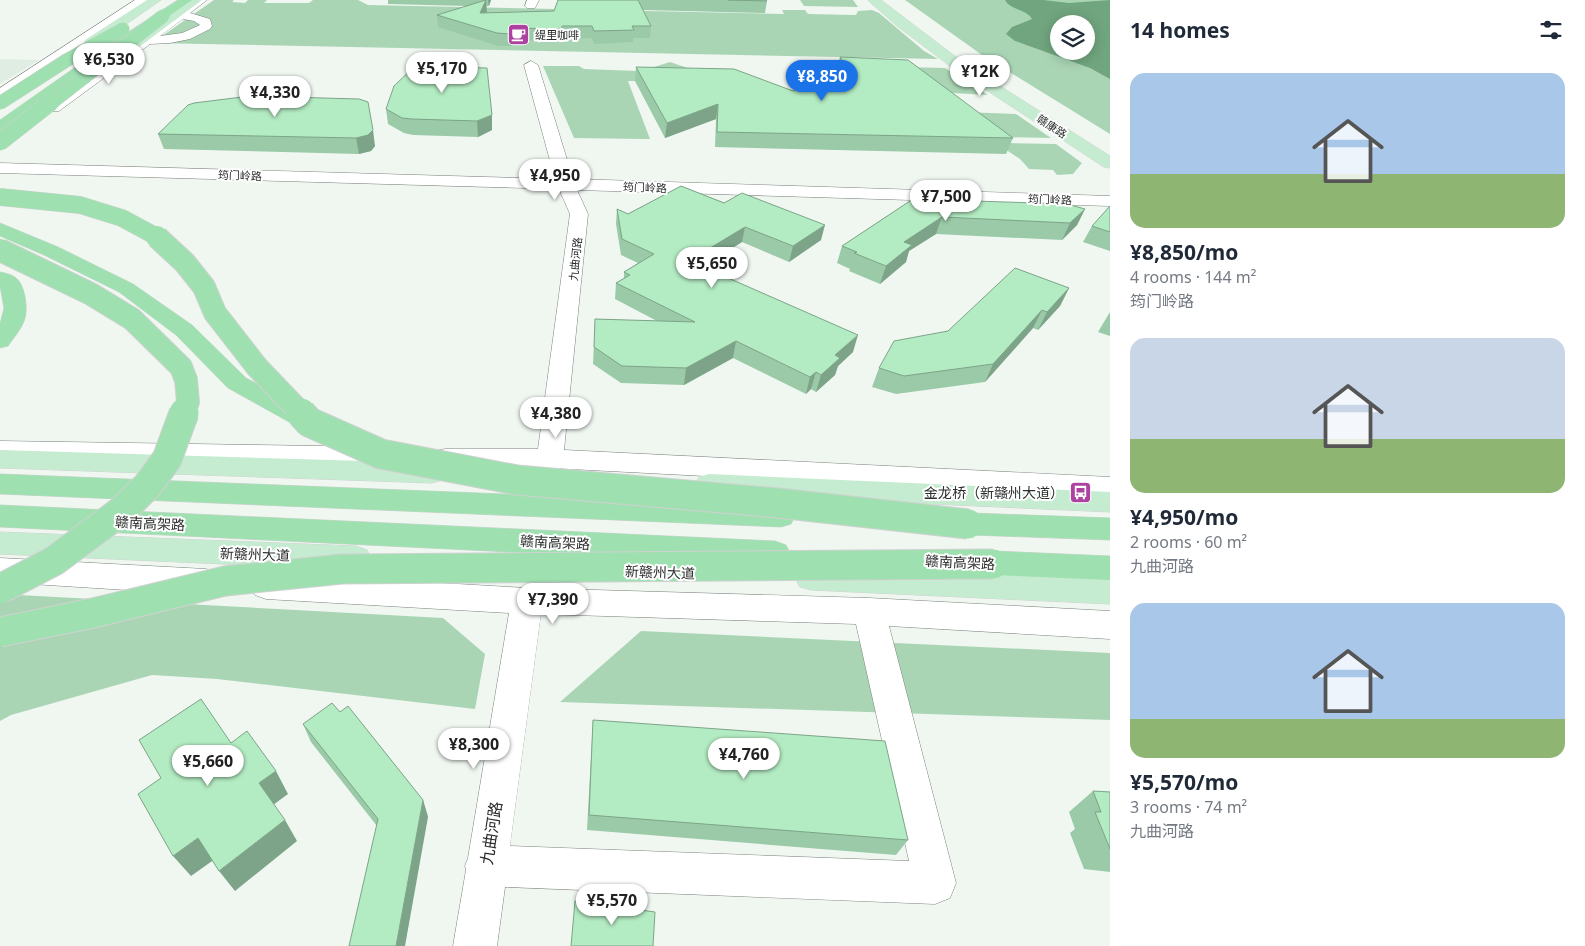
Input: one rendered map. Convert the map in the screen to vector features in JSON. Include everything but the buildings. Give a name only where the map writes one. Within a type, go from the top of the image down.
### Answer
[{"type":"highway","points":[[0,114],[170,0]]},
{"type":"highway","points":[[0,127],[95,60],[186,0]]},
{"type":"highway","points":[[0,103],[67,60],[148,15]]},
{"type":"highway","points":[[0,142],[163,16]]},
{"type":"highway","points":[[0,197],[80,205],[122,218],[159,238],[186,263],[204,287],[215,313],[257,367],[309,422]]},
{"type":"highway","points":[[0,229],[51,251],[126,288],[184,330],[237,383],[309,422],[381,454],[517,480],[778,503],[968,524]]},
{"type":"highway","points":[[0,250],[91,294],[132,319],[181,367],[186,380],[188,402],[168,459],[148,485],[124,510],[54,561],[0,589]]},
{"type":"highway","points":[[0,278],[10,283],[15,306],[13,324],[0,340]]},
{"type":"highway","points":[[0,484],[1110,530]]},
{"type":"highway","name":"赣南高架路","points":[[0,516],[1110,568]]},
{"type":"highway","points":[[0,632],[93,613],[225,581],[342,569],[993,564]]},
{"type":"highway","points":[[0,644],[93,613]]},
{"type":"main road","points":[[0,103],[155,0]]},
{"type":"main road","points":[[0,138],[196,0]]},
{"type":"main road","name":"赣康路","points":[[874,0],[900,24],[942,54],[1110,163]]},
{"type":"main road","name":"赣康路","points":[[888,0],[915,24],[936,38],[1110,148]]},
{"type":"main road","points":[[0,459],[542,476],[1110,502]]},
{"type":"main road","name":"新赣州大道","points":[[0,543],[1110,591]]},
{"type":"street","points":[[0,94],[143,0]]},
{"type":"street","points":[[0,148],[201,0]]},
{"type":"street","points":[[146,40],[184,37],[198,32],[206,26],[206,22],[202,20],[180,15]]},
{"type":"street","name":"九曲河路","points":[[531,65],[566,184],[579,214],[576,259],[550,459]]},
{"type":"street","name":"筠门岭路","points":[[0,168],[942,195],[1110,202]]},
{"type":"street","points":[[0,450],[550,459],[1110,487]]},
{"type":"street","points":[[0,570],[527,601],[870,611],[1110,625]]},
{"type":"street","name":"九曲河路","points":[[475,946],[527,601]]},
{"type":"street","points":[[486,866],[935,883],[870,611]]},
{"type":"shaded area","points":[[214,0],[234,0],[232,2],[245,3],[248,0],[267,0],[264,3],[309,3],[313,0],[358,0],[368,5],[784,14],[782,10],[805,10],[808,14],[856,15],[858,11],[872,10],[879,13],[924,51],[938,59],[152,43]]},
{"type":"shaded area","points":[[800,0],[853,0],[858,7],[804,6]]},
{"type":"shaded area","points":[[905,0],[1110,0],[1110,134],[982,55]]},
{"type":"shaded area","points":[[1005,0],[1043,0],[1069,3],[1110,0],[1110,79],[1090,68],[1068,60],[1095,60],[1095,15],[1050,15],[1050,54],[1015,41],[1006,34],[1012,27],[1032,19],[1026,13],[1014,8]]},
{"type":"shaded area","points":[[0,59],[39,60],[0,84]]},
{"type":"shaded area","points":[[670,62],[732,83],[628,81],[650,139],[574,138],[543,66],[579,66],[584,69],[638,71],[639,67],[654,67]]},
{"type":"shaded area","points":[[900,67],[945,68],[988,95],[935,92]]},
{"type":"shaded area","points":[[964,112],[1016,114],[1051,138],[997,137]]},
{"type":"shaded area","points":[[996,143],[1056,144],[1082,163],[1073,174],[1057,175],[1053,170],[1029,169],[1020,159]]},
{"type":"shaded area","points":[[0,594],[443,618],[485,654],[475,709],[217,679],[152,675],[11,715],[0,721]]},
{"type":"shaded area","points":[[641,631],[1110,653],[1110,720],[560,702]]},
{"type":"place","name":"缇里咖啡","points":[[519,34]]},
{"type":"place","name":"金龙桥（新赣州大道）","points":[[1080,492]]}]
